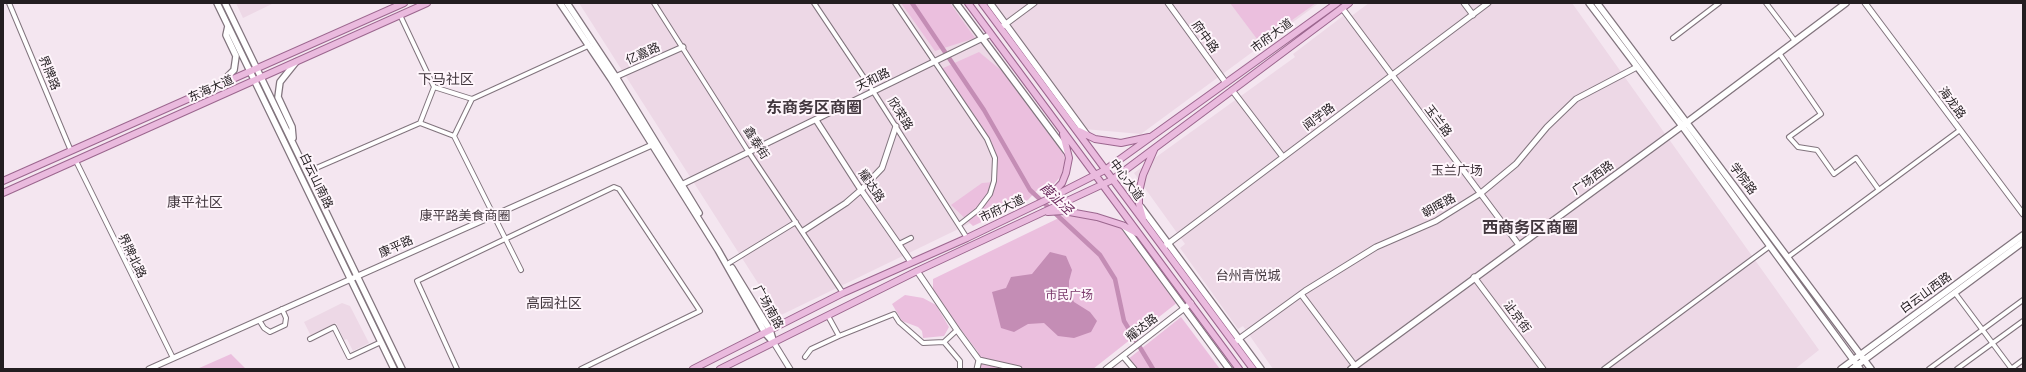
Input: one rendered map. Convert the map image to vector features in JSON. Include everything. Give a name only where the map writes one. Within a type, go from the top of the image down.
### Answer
[{"type":"main road","name":"白云山南路","points":[[217,3],[394,369]]},
{"type":"main road","name":"白云山南路","points":[[225,3],[402,369]]},
{"type":"main road","name":"东海大道","points":[[3,181],[404,3]]},
{"type":"main road","name":"东海大道","points":[[3,193],[427,3]]},
{"type":"main road","name":"广场南路","points":[[560,3],[588,46],[614,78],[652,144],[680,185],[774,343]]},
{"type":"main road","name":"广场南路","points":[[567,3],[730,263],[767,331]]},
{"type":"main road","points":[[956,3],[1068,154]]},
{"type":"main road","name":"中心大道","points":[[968,3],[1062,130],[1101,186],[1140,234],[1239,369]]},
{"type":"main road","name":"中心大道","points":[[982,3],[1003,26],[1112,180],[1148,227],[1165,246],[1236,341],[1254,369]]},
{"type":"main road","points":[[990,3],[1003,26],[1087,136]]},
{"type":"main road","name":"市府大道","points":[[693,369],[843,292],[967,238],[1105,170],[1337,3]]},
{"type":"main road","name":"市府大道","points":[[720,369],[917,271],[1112,180],[1349,3]]},
{"type":"main road","name":"学院路","points":[[1589,3],[1638,67],[1685,124],[1871,369]]},
{"type":"main road","name":"学院路","points":[[1597,3],[1685,124],[1856,366]]},
{"type":"main road","name":"广场西路","points":[[1353,368],[1474,277],[1685,124],[1846,3]]},
{"type":"main road","points":[[219,85],[234,70],[236,56],[226,35],[228,26]]},
{"type":"main road","points":[[293,142],[292,127],[278,98],[280,82],[296,62]]},
{"type":"main road","points":[[1074,128],[1095,139],[1121,143],[1152,136]]},
{"type":"main road","points":[[1046,200],[1062,182],[1066,174],[1069,158],[1062,130]]},
{"type":"main road","points":[[1148,227],[1139,204],[1139,192],[1143,175],[1155,148]]},
{"type":"main road","points":[[1139,204],[1165,246]]},
{"type":"main road","points":[[1042,213],[1064,211],[1097,217],[1122,225],[1140,234]]},
{"type":"main road","points":[[1122,225],[1229,369]]},
{"type":"main road","name":"白云山西路","points":[[1841,369],[1856,366],[1863,357],[2023,235]]},
{"type":"main road","name":"白云山西路","points":[[1863,357],[2023,242]]},
{"type":"main road","points":[[1236,341],[1261,369]]},
{"type":"street","name":"界牌路","points":[[9,3],[71,151]]},
{"type":"street","name":"鑫泰街","points":[[654,3],[748,151],[843,292]]},
{"type":"street","name":"欣荣路","points":[[814,3],[896,126],[967,238]]},
{"type":"street","points":[[895,3],[987,139],[995,158],[994,181],[990,194],[978,210],[958,225]]},
{"type":"street","points":[[1003,26],[1034,3]]},
{"type":"street","name":"府中路","points":[[1168,3],[1226,83]]},
{"type":"street","points":[[1464,3],[1473,14]]},
{"type":"street","name":"闻学路","points":[[1165,246],[1488,3]]},
{"type":"street","points":[[1673,38],[1718,3]]},
{"type":"street","points":[[1766,3],[1795,41]]},
{"type":"street","name":"海龙路","points":[[1865,3],[2023,214]]},
{"type":"street","name":"玉兰路","points":[[1342,8],[1519,245]]},
{"type":"street","points":[[400,15],[434,87],[420,123]]},
{"type":"street","name":"天和路","points":[[680,185],[991,34]]},
{"type":"street","points":[[454,136],[472,99],[588,46]]},
{"type":"street","name":"亿嘉路","points":[[614,78],[683,47]]},
{"type":"street","points":[[1779,54],[1821,114],[1789,137],[1798,147],[1817,150],[1834,174],[1856,158],[1879,190]]},
{"type":"street","name":"朝晖路","points":[[1236,341],[1301,294],[1376,247],[1436,221],[1480,193],[1516,164],[1547,127],[1576,99],[1638,67]]},
{"type":"street","points":[[434,87],[472,99]]},
{"type":"street","points":[[1232,90],[1283,157]]},
{"type":"street","name":"耀达路","points":[[816,120],[861,190],[911,262]]},
{"type":"street","points":[[307,172],[420,123],[454,136],[504,240],[521,270]]},
{"type":"street","points":[[803,231],[832,213],[861,190],[882,168],[896,126]]},
{"type":"street","points":[[1788,258],[1960,130]]},
{"type":"street","name":"康平路","points":[[149,369],[652,144]]},
{"type":"street","name":"界牌北路","points":[[76,161],[172,358]]},
{"type":"street","points":[[457,369],[417,281],[614,187],[619,189],[700,311],[582,369]]},
{"type":"street","points":[[730,263],[796,222]]},
{"type":"street","points":[[898,244],[911,238]]},
{"type":"street","points":[[1604,369],[1770,246]]},
{"type":"street","points":[[917,271],[957,330],[980,360],[1019,369]]},
{"type":"street","name":"沚京街","points":[[1474,277],[1543,369]]},
{"type":"street","points":[[1955,292],[2011,369],[2023,360]]},
{"type":"street","points":[[1301,294],[1353,368]]},
{"type":"street","points":[[1930,369],[2023,300]]},
{"type":"street","name":"耀达路","points":[[1106,369],[1191,303]]},
{"type":"street","points":[[259,320],[264,328],[270,332],[285,325],[286,318],[282,309]]},
{"type":"street","points":[[805,357],[811,349],[894,314],[903,326],[923,343],[944,342],[957,330]]},
{"type":"street","points":[[828,316],[839,336]]},
{"type":"street","points":[[1957,369],[2023,320]]},
{"type":"street","points":[[310,339],[334,327],[349,357],[381,342]]},
{"type":"street","points":[[944,342],[960,361],[960,369]]},
{"type":"street","points":[[774,343],[790,369]]},
{"type":"street","points":[[1123,356],[1134,369]]},
{"type":"street","points":[[977,369],[980,360]]},
{"type":"shaded area","points":[[236,3],[274,3],[243,18]]},
{"type":"shaded area","points":[[579,3],[953,3],[1069,164],[1047,186],[779,316]]},
{"type":"shaded area","points":[[992,3],[1319,3],[1141,134],[1084,129]]},
{"type":"shaded area","points":[[1369,3],[1572,3],[1819,350],[1795,369],[1273,369],[1243,326],[1238,329],[1180,248],[1185,244],[1134,173],[1295,57],[1293,54],[1343,16],[1346,20]]},
{"type":"shaded area","points":[[1050,252],[1066,256],[1072,270],[1069,281],[1069,291],[1074,302],[1090,312],[1097,321],[1091,332],[1074,338],[1058,336],[1044,323],[1028,324],[1014,332],[1001,328],[992,292],[1006,288],[1011,277],[1032,274]]},
{"type":"shaded area","points":[[342,303],[350,306],[369,343],[353,351],[347,339],[344,340],[336,323],[311,336],[304,322]]},
{"type":"green space","points":[[901,3],[950,3],[975,38],[935,51]]},
{"type":"green space","points":[[1230,3],[1316,3],[1260,43]]},
{"type":"green space","points":[[979,52],[1002,71],[1063,153],[1065,160],[1061,176],[1053,185],[1038,189],[1028,200],[973,226],[951,205],[982,183],[994,182],[997,158],[941,69]]},
{"type":"green space","name":"市民广场","points":[[1072,214],[1113,225],[1125,231],[1178,302],[1093,369],[978,369],[978,352],[933,293],[933,279],[1063,216]]},
{"type":"green space","points":[[905,295],[923,298],[936,305],[949,327],[944,336],[923,338],[922,331],[918,327],[902,321],[892,304]]},
{"type":"green space","points":[[1181,317],[1220,369],[1134,369],[1127,360]]},
{"type":"green space","points":[[231,354],[246,369],[197,369]]},
{"type":"waterway","name":"葭沚泾","points":[[912,3],[984,110],[1030,190],[1100,255],[1115,279],[1124,321],[1153,369]]},
{"type":"district","name":"下马社区","points":[[446,80]]},
{"type":"district","name":"东商务区商圈","points":[[814,108]]},
{"type":"district","name":"玉兰广场","points":[[1457,171]]},
{"type":"district","name":"康平社区","points":[[195,203]]},
{"type":"district","name":"康平路美食商圈","points":[[465,216]]},
{"type":"district","name":"西商务区商圈","points":[[1530,228]]},
{"type":"district","name":"台州青悦城","points":[[1248,276]]},
{"type":"district","name":"高园社区","points":[[554,304]]}]
